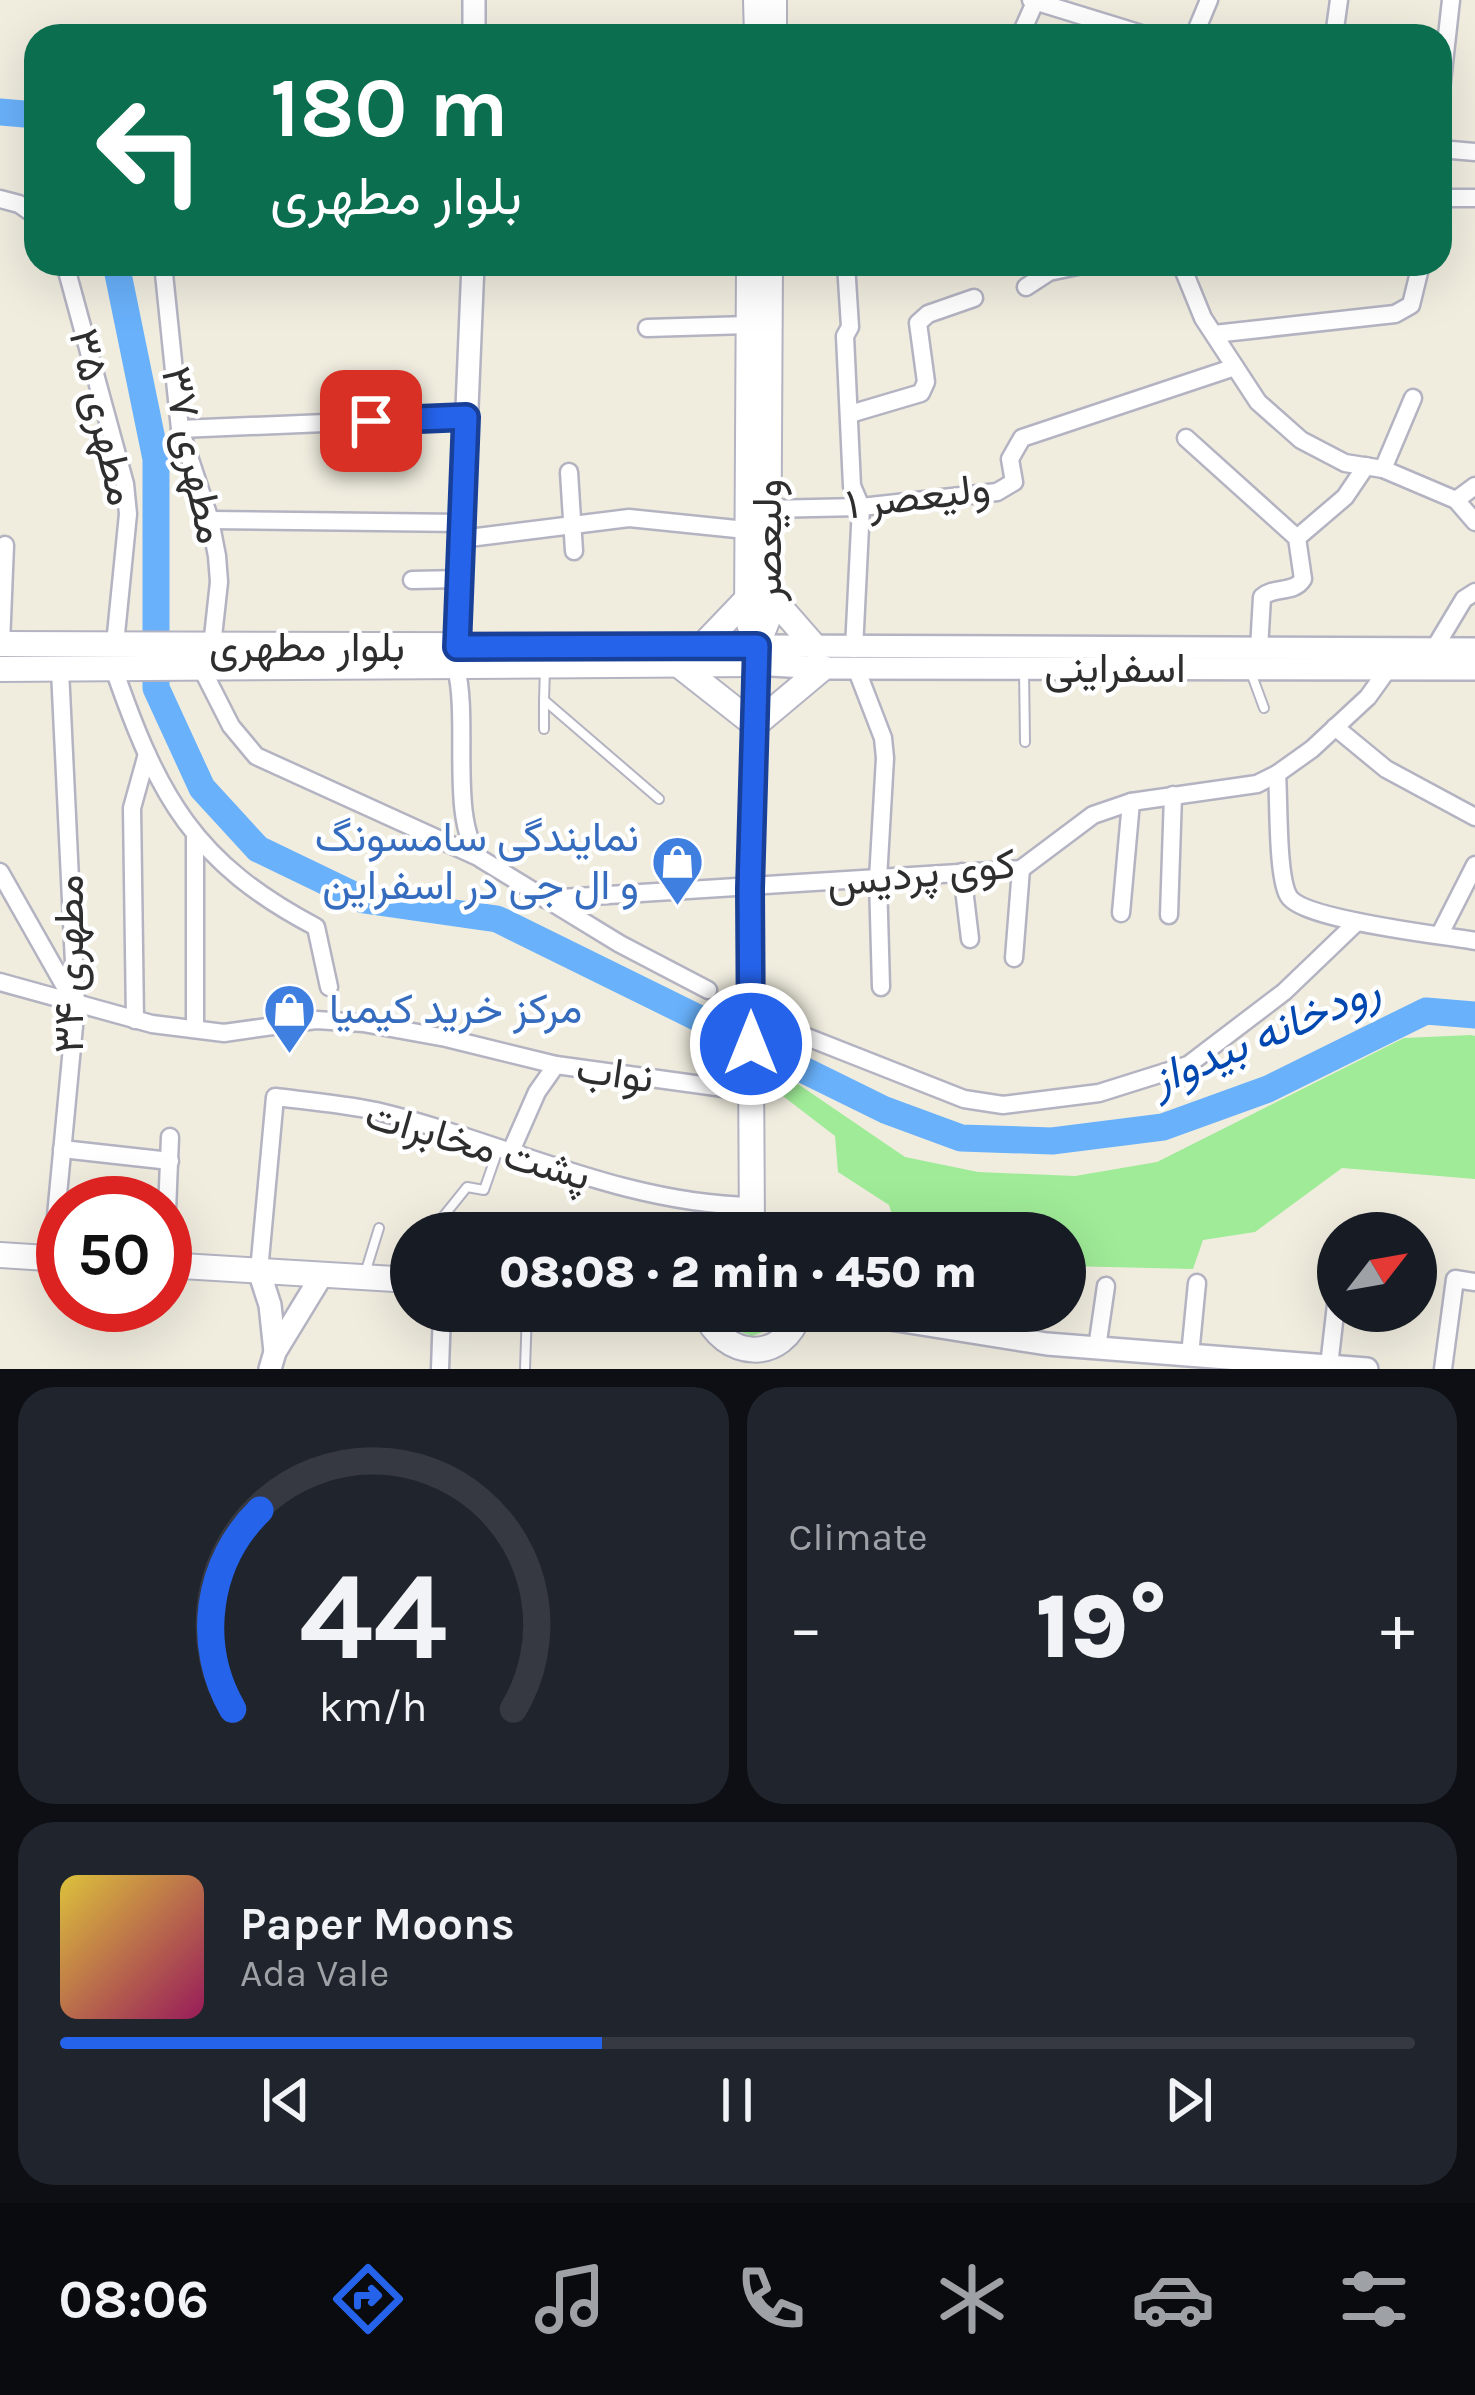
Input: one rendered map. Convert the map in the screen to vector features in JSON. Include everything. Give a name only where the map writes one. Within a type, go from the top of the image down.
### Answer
[{"type":"main road","name":"ولیعصر","points":[[749,276],[757,596],[746,618],[756,655],[750,889],[752,1212]]},
{"type":"main road","name":"ولیعصر","points":[[752,516],[769,276]]},
{"type":"main road","points":[[680,666],[755,724],[819,658],[757,596],[702,646]]},
{"type":"main road","name":"بلوار مطهری","points":[[1,644],[119,657],[456,658],[702,646],[756,655]]},
{"type":"main road","name":"بلوار مطهری","points":[[456,658],[545,668],[680,666],[756,655]]},
{"type":"main road","name":"بلوار مطهری","points":[[0,669],[60,670],[119,657]]},
{"type":"main road","points":[[0,1255],[36,1257]]},
{"type":"main road","points":[[192,1265],[390,1278]]},
{"type":"main road","points":[[714,1332],[752,1359],[790,1332]]},
{"type":"street","points":[[1034,0],[1110,24]]},
{"type":"street","name":"مطهری ۳۵","points":[[67,276],[125,484],[128,514],[119,657]]},
{"type":"street","name":"مطهری ۳۷","points":[[164,276],[180,429],[210,520],[219,582],[195,658]]},
{"type":"street","points":[[472,276],[456,658],[462,692],[466,836],[481,859]]},
{"type":"street","points":[[847,276],[852,486],[861,507],[855,659],[883,738],[878,879],[881,987]]},
{"type":"street","points":[[1025,287],[1043,276]]},
{"type":"street","points":[[1184,276],[1258,403],[1300,440],[1345,463],[1374,468],[1456,500],[1475,522]]},
{"type":"street","points":[[1214,334],[1395,314],[1411,305],[1418,276]]},
{"type":"street","points":[[850,414],[921,393],[926,382],[918,322],[974,298]]},
{"type":"street","points":[[647,328],[748,325]]},
{"type":"street","name":"ولیعصر ۱","points":[[210,520],[462,531],[629,518],[752,516],[997,492],[1013,482],[1010,459],[1022,438],[1235,367]]},
{"type":"street","points":[[1297,538],[1374,468],[1413,398]]},
{"type":"street","points":[[180,429],[466,417]]},
{"type":"street","points":[[1186,438],[1297,538],[1303,579],[1296,587],[1262,597],[1254,659]]},
{"type":"street","points":[[569,472],[574,550]]},
{"type":"street","points":[[1456,500],[1475,486]]},
{"type":"street","points":[[1,644],[5,545]]},
{"type":"street","points":[[412,580],[460,579]]},
{"type":"street","points":[[1434,649],[1464,599],[1475,592]]},
{"type":"street","name":"اسفراینی","points":[[947,658],[1024,668],[1475,650]]},
{"type":"street","name":"اسفراینی","points":[[756,655],[1254,659],[1388,669],[1475,669]]},
{"type":"street","points":[[119,657],[147,754],[195,837],[243,882],[316,927],[329,987]]},
{"type":"street","points":[[195,658],[231,726],[256,756],[481,859],[620,944],[708,990]]},
{"type":"street","name":"کوی پردیس","points":[[544,899],[1021,869],[1093,815],[1131,802],[1232,789],[1277,774],[1368,697],[1388,669]]},
{"type":"street","name":"مطهری ۳۴","points":[[60,670],[76,1005],[61,1176]]},
{"type":"street","points":[[1335,727],[1386,769],[1475,817]]},
{"type":"street","points":[[135,1020],[132,808],[147,754]]},
{"type":"street","points":[[1277,774],[1286,893],[1302,908],[1475,941]]},
{"type":"street","points":[[1169,915],[1174,795]]},
{"type":"street","points":[[1121,913],[1131,802]]},
{"type":"street","points":[[195,837],[195,1030]]},
{"type":"street","points":[[1440,934],[1475,865]]},
{"type":"street","points":[[1014,958],[1021,869]]},
{"type":"street","points":[[0,872],[76,1005]]},
{"type":"street","points":[[962,872],[970,939]]},
{"type":"street","points":[[751,1015],[964,1099],[1003,1105],[1099,1093],[1188,1065],[1284,992],[1357,922]]},
{"type":"street","name":"نواب","points":[[0,982],[135,1020],[195,1030],[224,1034],[316,1020],[363,1023],[556,1065],[731,1089]]},
{"type":"street","points":[[505,1150],[556,1065]]},
{"type":"street","name":"پشت مخابرات","points":[[259,1271],[275,1096],[374,1111],[593,1181],[752,1206]]},
{"type":"street","points":[[169,1176],[170,1137]]},
{"type":"street","points":[[62,1150],[170,1161]]},
{"type":"street","points":[[259,1271],[270,1305],[273,1360]]},
{"type":"street","points":[[273,1360],[322,1274]]},
{"type":"street","points":[[1443,1369],[1455,1280],[1475,1282]]},
{"type":"street","points":[[1190,1355],[1197,1282]]},
{"type":"street","points":[[1097,1348],[1106,1286]]},
{"type":"street","points":[[440,1369],[441,1332]]},
{"type":"street","points":[[1025,1332],[1097,1348],[1239,1364],[1367,1369]]},
{"type":"street","points":[[1329,1366],[1333,1332]]},
{"type":"lane","points":[[1254,659],[1264,708]]},
{"type":"lane","points":[[544,729],[545,668]]},
{"type":"lane","points":[[1024,668],[1024,742]]},
{"type":"lane","points":[[544,700],[659,800]]},
{"type":"lane","points":[[447,1212],[467,1187],[484,1190],[505,1150]]},
{"type":"lane","points":[[364,1277],[379,1228]]},
{"type":"lane","points":[[525,1369],[526,1332]]},
{"type":"green space","points":[[1475,1036],[1475,1179],[1342,1168],[1255,1232],[1203,1240],[1193,1269],[1086,1266],[1086,1212],[891,1212],[889,1205],[838,1172],[835,1136],[775,1090],[773,1067],[905,1157],[978,1172],[1075,1176],[1157,1162],[1404,1038]]},
{"type":"waterway","name":"رودخانه بیدواز","points":[[0,112],[24,114]]},
{"type":"waterway","name":"رودخانه بیدواز","points":[[118,276],[156,459],[156,688],[202,788],[258,849],[364,900],[497,919],[885,1110],[961,1138],[1052,1141],[1163,1127],[1268,1089],[1426,1011],[1475,1015]]},
{"type":"place","name":"نمایندگی سامسونگ و ال جی در اسفراین","points":[[678,907]]},
{"type":"place","name":"مرکز خرید کیمیا","points":[[290,1055]]},
{"type":"route","points":[[371,421],[466,417],[457,647],[757,646],[751,1044]]}]
